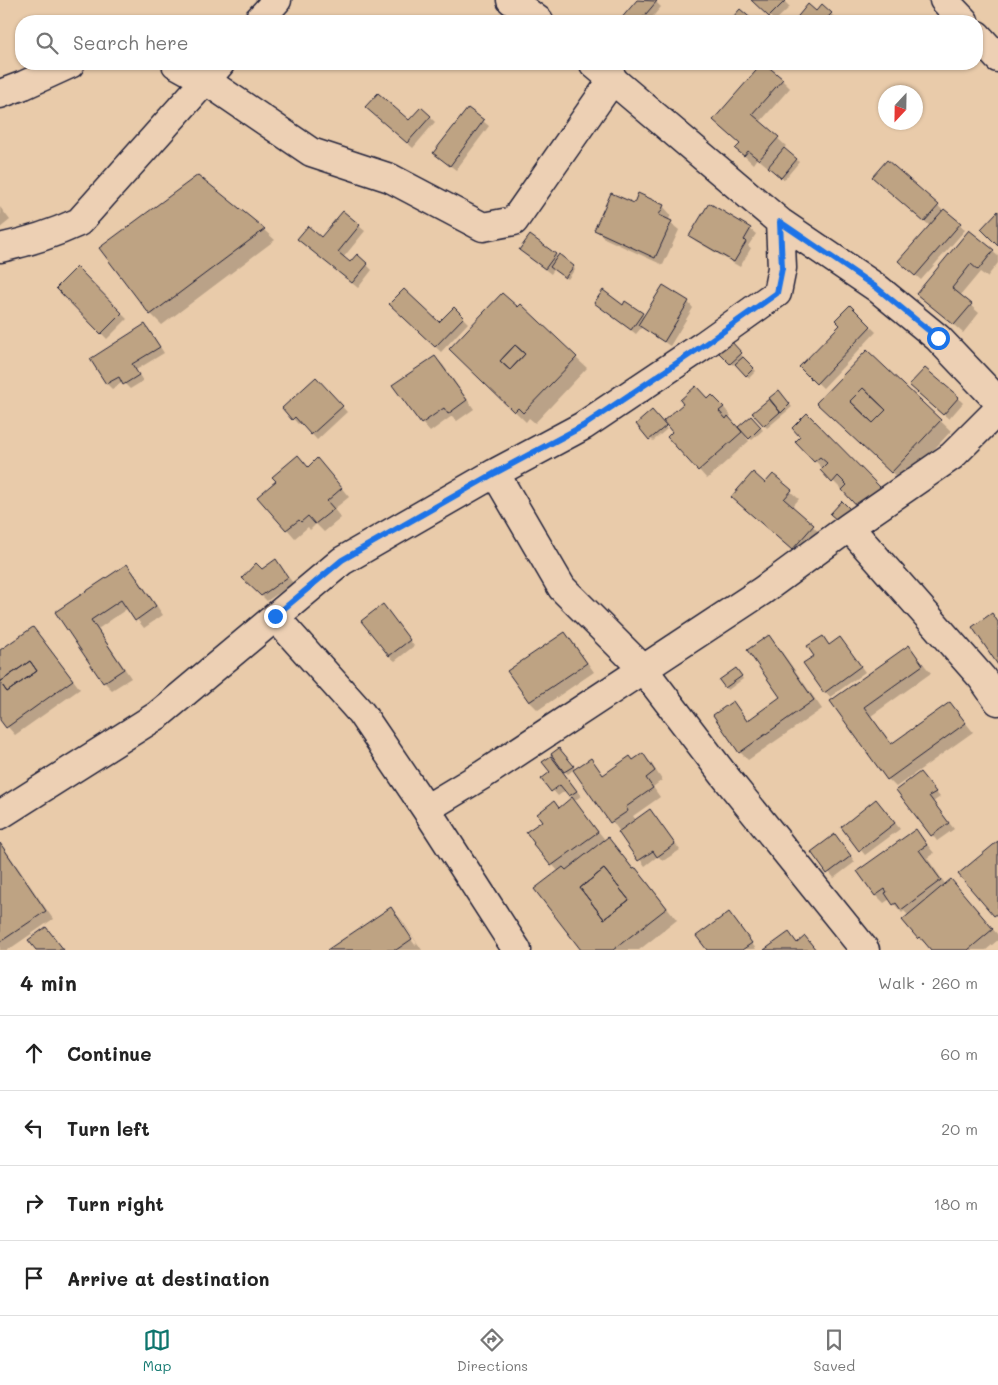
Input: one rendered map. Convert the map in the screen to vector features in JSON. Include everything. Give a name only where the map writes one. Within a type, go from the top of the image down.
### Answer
[{"type":"street","points":[[263,15],[277,0]]},
{"type":"street","points":[[511,0],[530,15]]},
{"type":"street","points":[[944,0],[958,15]]},
{"type":"street","points":[[983,42],[998,58]]},
{"type":"street","points":[[0,94],[57,70]]},
{"type":"street","points":[[0,248],[27,242],[79,222],[213,72],[311,152],[390,178],[483,227],[514,221],[604,71],[780,222],[877,288],[938,338],[998,401]]},
{"type":"street","points":[[0,816],[158,715],[342,560],[495,473],[583,426],[704,345],[777,293],[782,268],[780,222]]},
{"type":"street","points":[[426,808],[484,774],[762,591],[849,526],[952,456],[998,410]]},
{"type":"street","points":[[495,473],[562,588],[643,669],[724,775],[865,950]]},
{"type":"street","points":[[849,526],[982,678],[998,701]]},
{"type":"street","points":[[275,616],[361,713],[426,808],[517,950]]},
{"type":"building","points":[[637,0],[657,1],[645,15],[624,15]]},
{"type":"building","points":[[751,0],[785,0],[771,15],[767,15]]},
{"type":"building","points":[[808,4],[816,11],[822,4],[832,13],[830,15],[799,15]]},
{"type":"building","points":[[740,9],[747,15],[735,15]]},
{"type":"building","points":[[757,70],[772,70],[783,79],[752,114],[779,137],[759,160],[748,151],[744,156],[735,149],[740,144],[713,120]]},
{"type":"building","points":[[378,93],[409,120],[421,107],[431,116],[407,143],[365,107]]},
{"type":"building","points":[[468,108],[484,120],[450,166],[433,153]]},
{"type":"building","points":[[784,148],[797,159],[781,178],[768,167]]},
{"type":"building","points":[[887,160],[939,205],[924,222],[872,177]]},
{"type":"building","points":[[198,175],[265,229],[150,315],[99,248]]},
{"type":"building","points":[[611,193],[634,203],[638,193],[664,205],[659,215],[672,221],[655,258],[594,230]]},
{"type":"building","points":[[709,203],[751,228],[744,240],[746,242],[734,262],[689,236]]},
{"type":"building","points":[[944,209],[961,223],[915,276],[898,261]]},
{"type":"building","points":[[343,211],[360,225],[338,252],[350,262],[357,254],[368,264],[352,283],[297,239],[308,226],[321,237]]},
{"type":"building","points":[[998,211],[998,246],[981,229]]},
{"type":"building","points":[[969,230],[994,250],[978,270],[971,264],[952,288],[972,304],[954,325],[916,294]]},
{"type":"building","points":[[530,235],[556,254],[545,269],[519,250]]},
{"type":"building","points":[[559,254],[574,266],[565,278],[550,267]]},
{"type":"building","points":[[77,267],[122,313],[101,334],[56,288]]},
{"type":"building","points":[[663,285],[689,301],[664,342],[638,325]]},
{"type":"building","points":[[404,289],[439,322],[454,307],[464,317],[435,347],[389,304]]},
{"type":"building","points":[[603,290],[623,305],[625,301],[643,313],[631,330],[594,303]]},
{"type":"building","points":[[502,293],[518,307],[521,304],[577,357],[523,413],[518,408],[514,412],[449,349]],"holes":[[[515,345],[525,354],[510,370],[500,361]]]},
{"type":"building","points":[[850,305],[871,326],[816,384],[799,367],[840,325],[835,320]]},
{"type":"building","points":[[145,324],[160,347],[132,364],[139,375],[123,385],[119,377],[106,384],[90,359]]},
{"type":"building","points":[[730,340],[742,353],[730,364],[718,352]]},
{"type":"building","points":[[515,345],[525,354],[510,370],[500,361]]},
{"type":"building","points":[[867,350],[941,420],[891,473],[816,403]],"holes":[[[863,388],[886,410],[873,423],[850,401]]]},
{"type":"building","points":[[435,356],[467,400],[448,414],[444,408],[421,424],[392,385]]},
{"type":"building","points":[[743,357],[754,368],[746,376],[735,364]]},
{"type":"building","points":[[925,368],[959,397],[943,415],[909,385]]},
{"type":"building","points":[[316,377],[343,406],[311,435],[295,417],[292,420],[282,408]]},
{"type":"building","points":[[696,386],[708,399],[712,395],[724,407],[719,411],[726,419],[728,416],[742,432],[698,471],[667,437],[672,432],[663,421],[683,404],[680,400]]},
{"type":"building","points":[[863,388],[886,410],[873,423],[850,401]]},
{"type":"building","points":[[779,390],[790,404],[781,413],[769,398]]},
{"type":"building","points":[[769,399],[780,412],[764,426],[752,413]]},
{"type":"building","points":[[652,410],[666,426],[649,440],[636,424]]},
{"type":"building","points":[[807,413],[882,489],[860,510],[842,490],[847,485],[838,476],[832,483],[820,470],[827,463],[820,457],[814,462],[795,442],[800,437],[792,428]]},
{"type":"building","points":[[751,416],[761,427],[749,439],[738,427]]},
{"type":"building","points":[[298,455],[308,467],[317,458],[342,488],[327,501],[334,509],[315,524],[308,516],[286,530],[257,497],[276,481],[272,477]]},
{"type":"building","points":[[753,472],[765,483],[773,474],[792,490],[784,499],[814,525],[792,550],[731,497]]},
{"type":"building","points":[[842,501],[850,509],[838,521],[830,514]]},
{"type":"building","points":[[276,559],[288,577],[261,596],[242,578],[256,563],[262,569]]},
{"type":"building","points":[[127,564],[156,606],[135,621],[121,600],[91,620],[124,669],[103,683],[55,612]]},
{"type":"building","points":[[383,604],[410,640],[389,656],[361,621]]},
{"type":"building","points":[[992,613],[998,622],[998,665],[972,627]]},
{"type":"building","points":[[33,627],[73,680],[6,728],[0,720],[0,682],[0,650]],"holes":[[[30,661],[37,671],[7,692],[0,682]]]},
{"type":"building","points":[[565,632],[587,663],[529,702],[507,671]]},
{"type":"building","points":[[769,635],[814,700],[739,753],[713,715],[733,701],[747,721],[780,697],[747,650]]},
{"type":"building","points":[[823,636],[829,645],[840,637],[861,666],[824,693],[803,663],[814,656],[807,646]]},
{"type":"building","points":[[909,645],[923,665],[864,707],[891,744],[950,702],[966,723],[887,780],[830,701]]},
{"type":"building","points":[[30,661],[37,671],[7,692],[0,682]]},
{"type":"building","points":[[736,668],[742,676],[725,688],[719,680]]},
{"type":"building","points":[[559,748],[574,766],[564,772],[551,754]]},
{"type":"building","points":[[643,753],[655,771],[646,778],[653,788],[626,807],[628,811],[610,823],[573,770],[591,758],[603,775],[630,756],[633,760]]},
{"type":"building","points":[[551,756],[577,791],[569,796],[560,785],[551,792],[541,779],[550,772],[542,762]]},
{"type":"building","points":[[920,772],[936,792],[929,796],[949,823],[931,836],[896,790]]},
{"type":"building","points":[[572,797],[598,832],[551,866],[526,832],[542,821],[537,814],[554,801],[559,808]]},
{"type":"building","points":[[876,799],[895,823],[859,851],[841,827]]},
{"type":"building","points":[[650,809],[675,844],[657,857],[653,851],[638,861],[618,832]]},
{"type":"building","points":[[916,829],[927,845],[919,850],[941,880],[901,910],[896,903],[893,905],[885,893],[887,892],[885,889],[875,896],[857,871]]},
{"type":"building","points":[[835,834],[851,856],[827,874],[811,852]]},
{"type":"building","points":[[608,837],[633,869],[636,868],[667,908],[613,950],[581,950],[534,889],[563,867],[566,870]],"holes":[[[604,869],[629,900],[604,919],[580,888]]]},
{"type":"building","points":[[998,841],[998,913],[994,916],[958,874]]},
{"type":"building","points":[[0,843],[46,911],[0,942]]},
{"type":"building","points":[[604,869],[629,900],[604,919],[580,888]]},
{"type":"building","points":[[951,879],[993,929],[968,950],[931,950],[920,937],[918,939],[902,920]]},
{"type":"building","points":[[391,907],[412,939],[396,950],[327,950]]},
{"type":"building","points":[[729,912],[752,943],[742,950],[707,950],[696,936]]},
{"type":"building","points":[[46,927],[64,950],[36,950],[28,940]]},
{"type":"building","points":[[789,932],[797,943],[805,936],[816,950],[764,950]]},
{"type":"route","points":[[275,616],[342,560],[495,473],[583,426],[704,345],[777,293],[782,268],[780,222],[877,288],[938,338]]}]
